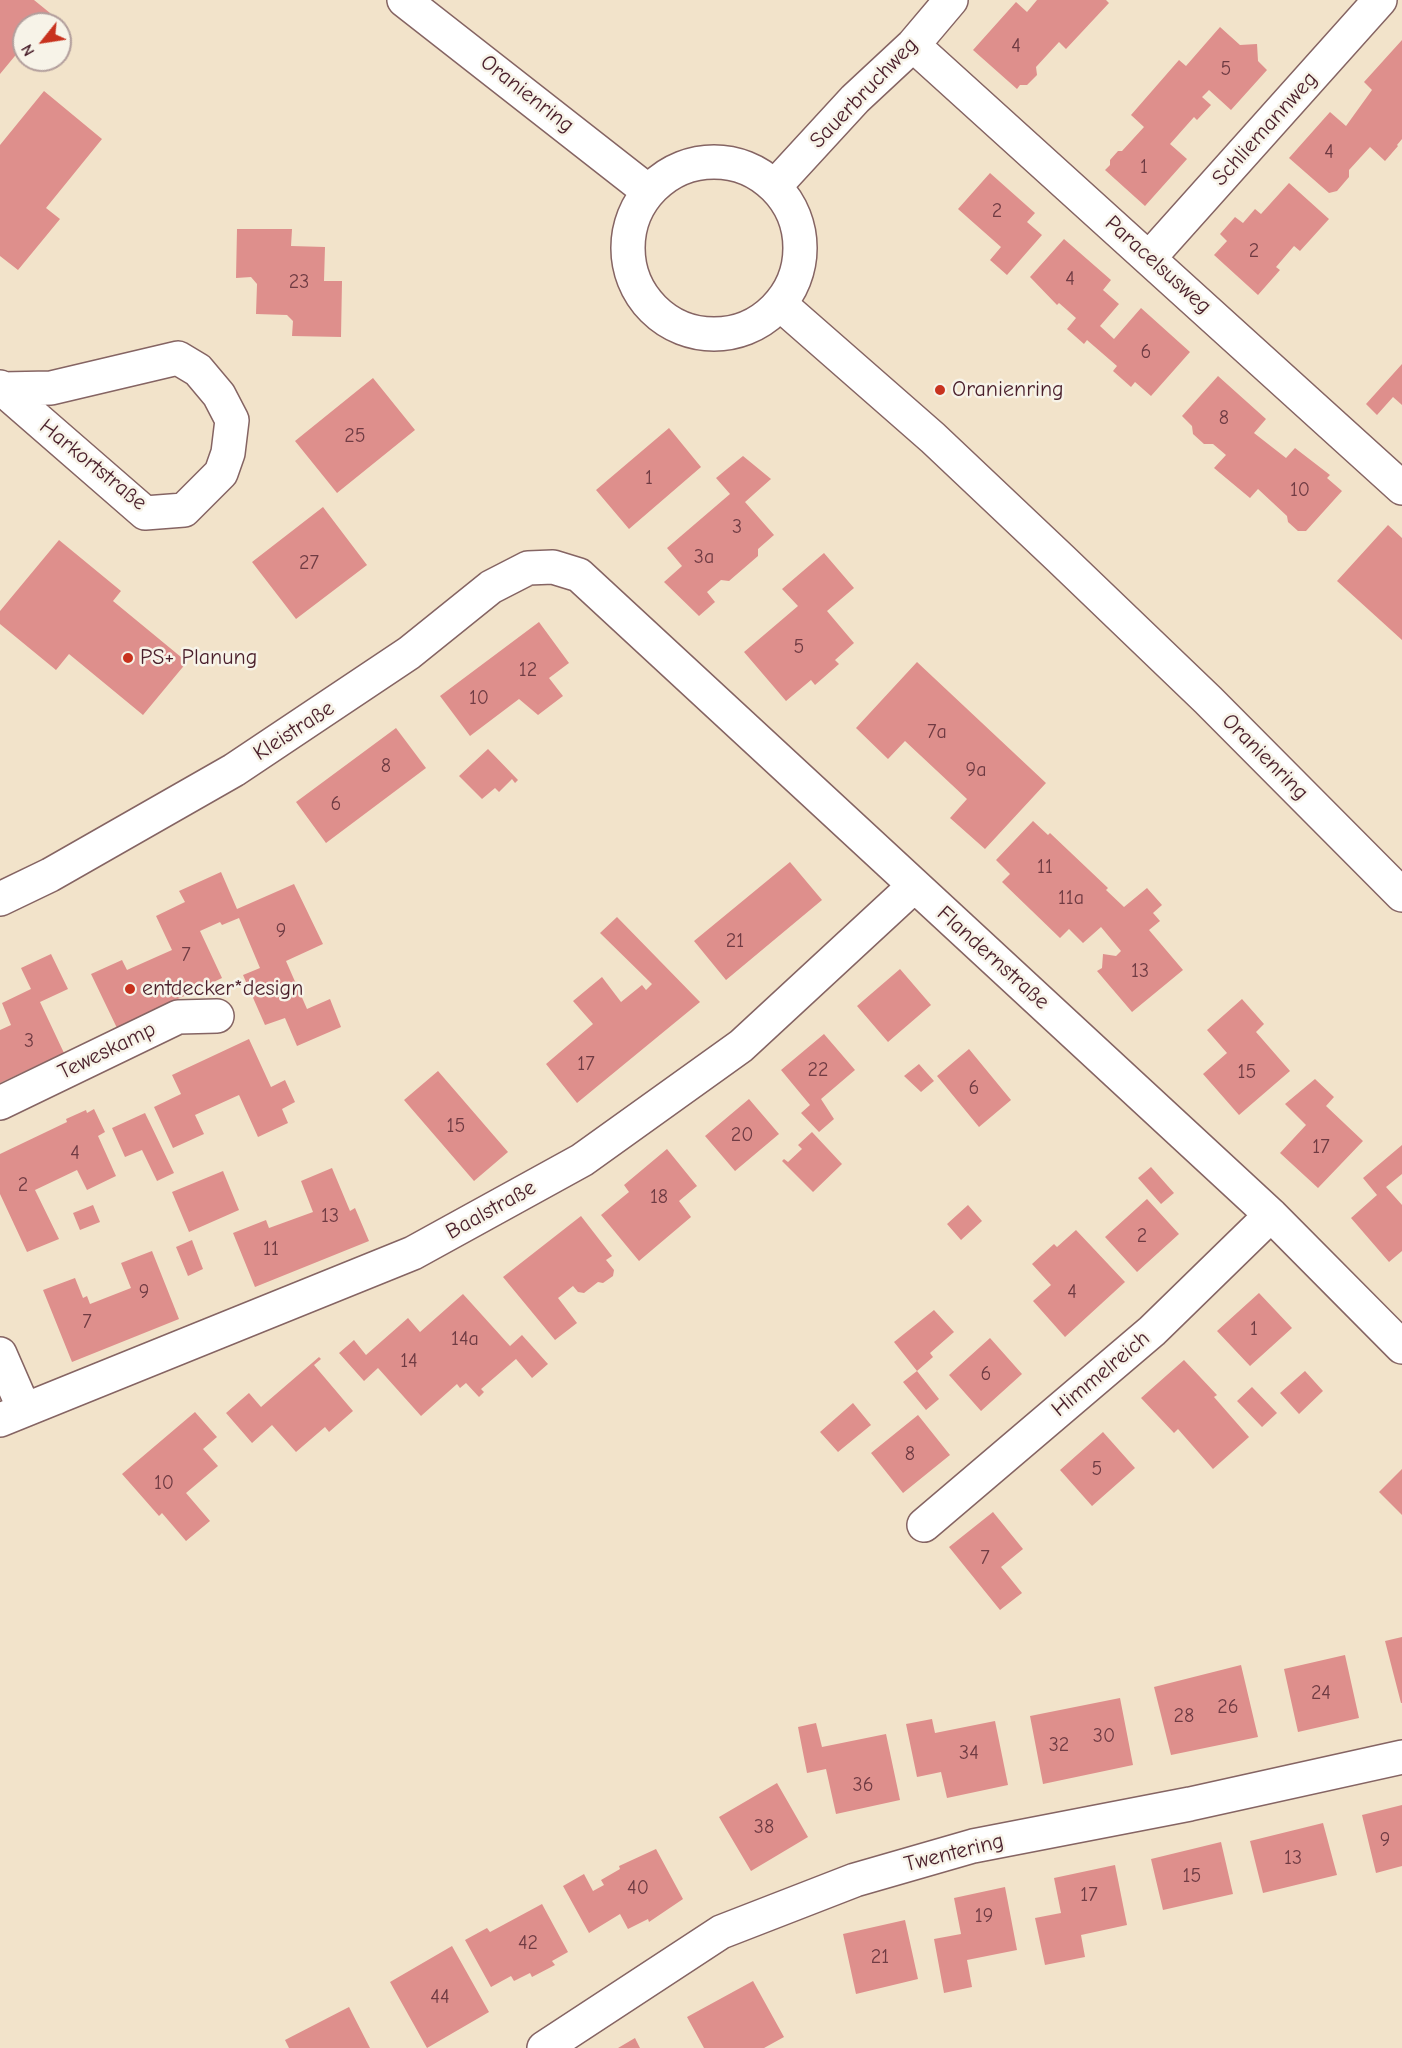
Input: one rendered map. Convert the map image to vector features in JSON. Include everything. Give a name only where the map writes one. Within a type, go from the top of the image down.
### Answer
[{"type":"street","name":"Oranienring","points":[[404,0],[648,191]]},
{"type":"street","name":"Sauerbruchweg","points":[[775,186],[855,99],[913,45],[951,0]]},
{"type":"street","name":"Schliemannweg","points":[[1150,257],[1380,0]]},
{"type":"street","name":"Paracelsusweg","points":[[913,45],[1150,257],[1402,488]]},
{"type":"street","points":[[711,161],[744,166],[775,186],[793,210],[801,242],[797,275],[780,304],[756,324],[725,334],[693,332],[666,319],[644,298],[631,272],[628,242],[635,213],[648,191],[679,168],[711,161]]},
{"type":"street","name":"Oranienring","points":[[780,304],[933,438],[1061,559],[1208,700],[1402,895]]},
{"type":"street","name":"Harkortstraße","points":[[178,358],[198,370],[219,395],[232,420],[228,453],[221,473],[184,510],[145,513],[1,388],[51,388],[178,358]]},
{"type":"street","name":"Kleistraße","points":[[0,899],[50,875],[234,770],[409,653],[491,587],[528,568],[553,567],[579,575]]},
{"type":"street","name":"Flandernstraße","points":[[579,575],[1271,1215],[1402,1347]]},
{"type":"street","name":"Baalstraße","points":[[12,1415],[158,1358],[413,1253],[582,1160],[741,1046],[914,886]]},
{"type":"street","name":"Teweskamp","points":[[0,1103],[178,1017],[217,1016]]},
{"type":"street","name":"Himmelreich","points":[[924,1525],[1152,1331],[1271,1215]]},
{"type":"street","points":[[0,1354],[12,1415]]},
{"type":"street","name":"Twentering","points":[[544,2048],[721,1932],[855,1880],[973,1846],[1190,1804],[1402,1757]]},
{"type":"building","points":[[0,0],[34,0],[49,12],[12,12],[12,60],[0,74]]},
{"type":"building","points":[[1037,0],[1106,0],[1109,3],[1066,49],[1059,42],[1036,67],[1037,75],[1027,85],[1020,85],[1017,89],[973,50],[1016,2],[1027,12]]},
{"type":"building","points":[[1220,27],[1240,45],[1257,44],[1258,61],[1267,70],[1231,110],[1209,90],[1202,97],[1211,105],[1197,120],[1194,117],[1170,144],[1187,159],[1145,206],[1105,170],[1118,151],[1122,151],[1144,127],[1131,115],[1179,60],[1186,66]]},
{"type":"building","points":[[1402,40],[1402,139],[1385,161],[1370,147],[1349,170],[1349,177],[1337,191],[1329,193],[1289,158],[1330,112],[1346,126],[1372,90],[1364,82]]},
{"type":"building","points":[[44,91],[102,139],[46,208],[60,219],[18,270],[0,256],[0,145]]},
{"type":"building","points":[[990,173],[1035,213],[1027,222],[1042,235],[1007,275],[990,260],[1001,247],[958,209]]},
{"type":"building","points":[[1289,183],[1329,219],[1300,251],[1294,246],[1276,267],[1280,270],[1258,295],[1214,255],[1227,241],[1220,234],[1235,217],[1243,223],[1255,209],[1261,214]]},
{"type":"building","points":[[237,229],[292,229],[291,246],[325,247],[324,281],[342,281],[341,337],[292,336],[293,321],[287,315],[256,314],[257,284],[251,277],[236,278]]},
{"type":"building","points":[[1064,239],[1111,280],[1103,290],[1119,304],[1100,326],[1114,339],[1141,308],[1190,352],[1151,396],[1135,382],[1131,387],[1113,371],[1117,366],[1087,340],[1084,344],[1067,329],[1076,318],[1059,303],[1057,305],[1030,277]]},
{"type":"building","points":[[1402,364],[1402,405],[1393,397],[1377,415],[1366,404]]},
{"type":"building","points":[[1218,376],[1266,419],[1254,433],[1286,458],[1295,448],[1330,475],[1327,478],[1342,491],[1306,531],[1298,531],[1288,522],[1287,516],[1258,489],[1250,498],[1214,468],[1226,455],[1213,444],[1204,444],[1193,434],[1192,426],[1182,416]]},
{"type":"building","points":[[373,378],[415,430],[337,493],[295,441]]},
{"type":"building","points":[[669,428],[701,467],[629,529],[596,490]]},
{"type":"building","points":[[743,456],[771,479],[745,502],[774,535],[758,549],[758,556],[729,581],[721,580],[707,592],[715,602],[699,616],[664,582],[682,566],[667,548],[730,494],[716,478]]},
{"type":"building","points":[[323,507],[367,565],[296,619],[252,562]]},
{"type":"building","points":[[1388,525],[1402,538],[1402,640],[1337,581]]},
{"type":"building","points":[[59,540],[121,591],[113,601],[187,662],[143,715],[69,654],[56,670],[0,624],[0,611]]},
{"type":"building","points":[[824,553],[854,588],[827,611],[854,643],[835,660],[839,664],[815,685],[811,680],[786,701],[744,652],[798,606],[782,589]]},
{"type":"building","points":[[539,622],[569,663],[549,678],[563,696],[538,715],[519,699],[470,736],[440,696]]},
{"type":"building","points":[[917,662],[1046,783],[985,849],[950,818],[967,799],[905,741],[888,759],[856,728]]},
{"type":"building","points":[[396,728],[426,768],[326,843],[296,802]]},
{"type":"building","points":[[488,749],[518,780],[515,783],[512,779],[499,792],[495,788],[482,799],[459,776]]},
{"type":"building","points":[[1033,821],[1048,835],[1050,833],[1108,888],[1106,890],[1124,907],[1147,888],[1162,905],[1153,913],[1160,921],[1149,930],[1183,970],[1132,1012],[1097,971],[1102,968],[1103,954],[1116,956],[1121,951],[1101,927],[1083,943],[1069,929],[1060,938],[1002,882],[1010,874],[996,860]]},
{"type":"building","points":[[790,862],[822,900],[726,980],[694,941]]},
{"type":"building","points":[[221,872],[237,909],[294,884],[323,944],[286,961],[307,1009],[330,999],[341,1027],[297,1046],[285,1018],[265,1025],[243,975],[260,968],[239,918],[222,925],[220,922],[200,931],[222,978],[117,1028],[91,974],[122,960],[127,970],[172,950],[156,916],[185,902],[179,891]]},
{"type":"building","points":[[617,917],[700,1002],[577,1103],[546,1064],[593,1024],[573,1001],[602,977],[621,1002],[642,985],[646,990],[652,984],[600,933]]},
{"type":"building","points":[[51,954],[68,989],[40,1002],[64,1053],[0,1083],[0,1030],[11,1025],[2,1003],[31,989],[21,968]]},
{"type":"building","points":[[900,969],[931,1005],[888,1042],[857,1006]]},
{"type":"building","points":[[1242,999],[1264,1024],[1256,1032],[1290,1071],[1239,1115],[1203,1074],[1227,1053],[1207,1030]]},
{"type":"building","points":[[824,1034],[855,1070],[821,1099],[834,1119],[819,1132],[801,1113],[810,1105],[781,1070]]},
{"type":"building","points":[[249,1039],[271,1087],[285,1080],[295,1102],[282,1109],[288,1123],[258,1137],[239,1095],[195,1115],[204,1134],[173,1148],[154,1107],[181,1094],[172,1075]]},
{"type":"building","points":[[969,1049],[1011,1100],[979,1127],[937,1076]]},
{"type":"building","points":[[919,1064],[934,1081],[921,1092],[904,1076]]},
{"type":"building","points":[[438,1071],[508,1152],[474,1181],[404,1100]]},
{"type":"building","points":[[1315,1079],[1334,1097],[1326,1106],[1363,1141],[1318,1188],[1280,1153],[1306,1125],[1285,1104]]},
{"type":"building","points":[[749,1099],[779,1134],[735,1171],[705,1136]]},
{"type":"building","points":[[94,1109],[105,1132],[98,1136],[116,1176],[87,1190],[77,1170],[35,1190],[59,1239],[27,1252],[0,1194],[0,1154],[67,1122],[66,1119]]},
{"type":"building","points":[[145,1113],[174,1173],[157,1181],[142,1150],[125,1157],[112,1128]]},
{"type":"building","points":[[812,1132],[842,1164],[813,1192],[782,1161],[784,1159],[788,1162],[802,1149],[798,1145]]},
{"type":"building","points":[[1402,1145],[1402,1174],[1386,1187],[1402,1205],[1402,1251],[1389,1262],[1351,1218],[1377,1195],[1363,1178]]},
{"type":"building","points":[[667,1149],[697,1186],[679,1201],[691,1217],[639,1261],[601,1215],[629,1192],[624,1185]]},
{"type":"building","points":[[1151,1167],[1174,1193],[1161,1204],[1138,1178]]},
{"type":"building","points":[[332,1168],[350,1211],[355,1208],[369,1241],[255,1287],[233,1233],[266,1220],[269,1228],[313,1212],[301,1181]]},
{"type":"building","points":[[223,1171],[239,1210],[189,1232],[172,1192]]},
{"type":"building","points":[[1147,1199],[1179,1234],[1137,1272],[1105,1237]]},
{"type":"building","points":[[93,1205],[100,1222],[80,1230],[73,1213]]},
{"type":"building","points":[[968,1205],[982,1221],[961,1240],[947,1224]]},
{"type":"building","points":[[581,1216],[612,1256],[606,1260],[614,1270],[613,1276],[603,1283],[598,1282],[584,1293],[578,1292],[573,1286],[558,1298],[577,1323],[555,1340],[503,1277]]},
{"type":"building","points":[[1076,1230],[1125,1282],[1065,1337],[1033,1301],[1051,1285],[1032,1264],[1054,1244],[1057,1247]]},
{"type":"building","points":[[192,1240],[203,1269],[188,1276],[176,1247]]},
{"type":"building","points":[[152,1251],[179,1319],[72,1362],[43,1290],[75,1278],[83,1298],[87,1296],[90,1304],[131,1288],[121,1263]]},
{"type":"building","points":[[1259,1293],[1292,1328],[1250,1366],[1217,1331]]},
{"type":"building","points":[[463,1294],[510,1346],[522,1335],[548,1364],[532,1378],[516,1359],[481,1389],[484,1392],[479,1397],[466,1383],[460,1388],[457,1384],[421,1416],[378,1368],[364,1381],[339,1353],[354,1340],[366,1355],[408,1318],[420,1332]]},
{"type":"building","points":[[934,1310],[954,1332],[930,1353],[933,1357],[917,1371],[894,1342]]},
{"type":"building","points":[[990,1338],[1022,1374],[981,1411],[949,1375]]},
{"type":"building","points":[[319,1357],[321,1359],[314,1365],[353,1411],[329,1432],[325,1427],[296,1452],[272,1425],[252,1443],[226,1413],[249,1393],[261,1407]]},
{"type":"building","points":[[1184,1360],[1217,1395],[1214,1397],[1249,1437],[1213,1469],[1178,1429],[1174,1433],[1141,1398]]},
{"type":"building","points":[[917,1371],[939,1399],[926,1410],[903,1382]]},
{"type":"building","points":[[1305,1371],[1323,1391],[1299,1414],[1280,1393]]},
{"type":"building","points":[[1252,1387],[1277,1413],[1262,1427],[1237,1401]]},
{"type":"building","points":[[853,1403],[871,1425],[838,1452],[820,1432]]},
{"type":"building","points":[[195,1412],[217,1437],[203,1449],[218,1466],[186,1493],[210,1521],[186,1541],[162,1513],[159,1516],[122,1474]]},
{"type":"building","points":[[918,1415],[950,1455],[903,1493],[871,1453]]},
{"type":"building","points":[[1103,1432],[1135,1468],[1092,1506],[1060,1470]]},
{"type":"building","points":[[1402,1469],[1402,1515],[1379,1492]]},
{"type":"building","points":[[993,1512],[1023,1549],[1001,1567],[1022,1593],[1000,1610],[949,1547]]},
{"type":"building","points":[[1402,1637],[1402,1703],[1401,1703],[1385,1641]]},
{"type":"building","points":[[1345,1655],[1359,1718],[1298,1732],[1284,1669]]},
{"type":"building","points":[[1241,1665],[1258,1737],[1171,1755],[1154,1687]]},
{"type":"building","points":[[1120,1698],[1133,1765],[1043,1784],[1030,1716]]},
{"type":"building","points":[[932,1719],[935,1733],[995,1721],[1008,1785],[947,1798],[941,1772],[917,1777],[906,1724]]},
{"type":"building","points":[[816,1723],[822,1747],[886,1734],[900,1800],[836,1814],[826,1769],[807,1773],[798,1727]]},
{"type":"building","points":[[777,1783],[808,1837],[751,1871],[719,1817]]},
{"type":"building","points":[[1402,1805],[1402,1866],[1376,1873],[1362,1815]]},
{"type":"building","points":[[1323,1823],[1337,1875],[1263,1893],[1250,1841]]},
{"type":"building","points":[[1221,1842],[1233,1894],[1163,1910],[1151,1859]]},
{"type":"building","points":[[656,1849],[683,1899],[649,1922],[648,1919],[628,1929],[620,1914],[589,1933],[563,1886],[584,1874],[593,1891],[604,1885],[601,1880],[620,1869],[619,1866]]},
{"type":"building","points":[[1115,1865],[1127,1925],[1081,1935],[1085,1957],[1045,1965],[1035,1918],[1061,1913],[1054,1878]]},
{"type":"building","points":[[1005,1887],[1017,1950],[967,1960],[972,1987],[944,1993],[934,1939],[961,1934],[954,1898]]},
{"type":"building","points":[[542,1904],[568,1952],[552,1961],[555,1965],[532,1977],[530,1973],[514,1981],[511,1976],[491,1987],[465,1940],[487,1928],[490,1932]]},
{"type":"building","points":[[905,1920],[918,1979],[856,1994],[843,1934]]},
{"type":"building","points":[[452,1946],[489,2012],[427,2048],[390,1982]]},
{"type":"building","points":[[753,1981],[784,2037],[764,2048],[704,2048],[687,2017]]},
{"type":"building","points":[[349,2007],[370,2048],[289,2048],[285,2040]]},
{"type":"building","points":[[635,2038],[640,2048],[618,2048]]},
{"type":"place","name":"Oranienring","points":[[940,390]]},
{"type":"place","name":"PS+ Planung","points":[[128,658]]},
{"type":"place","name":"entdecker*design","points":[[130,989]]}]
